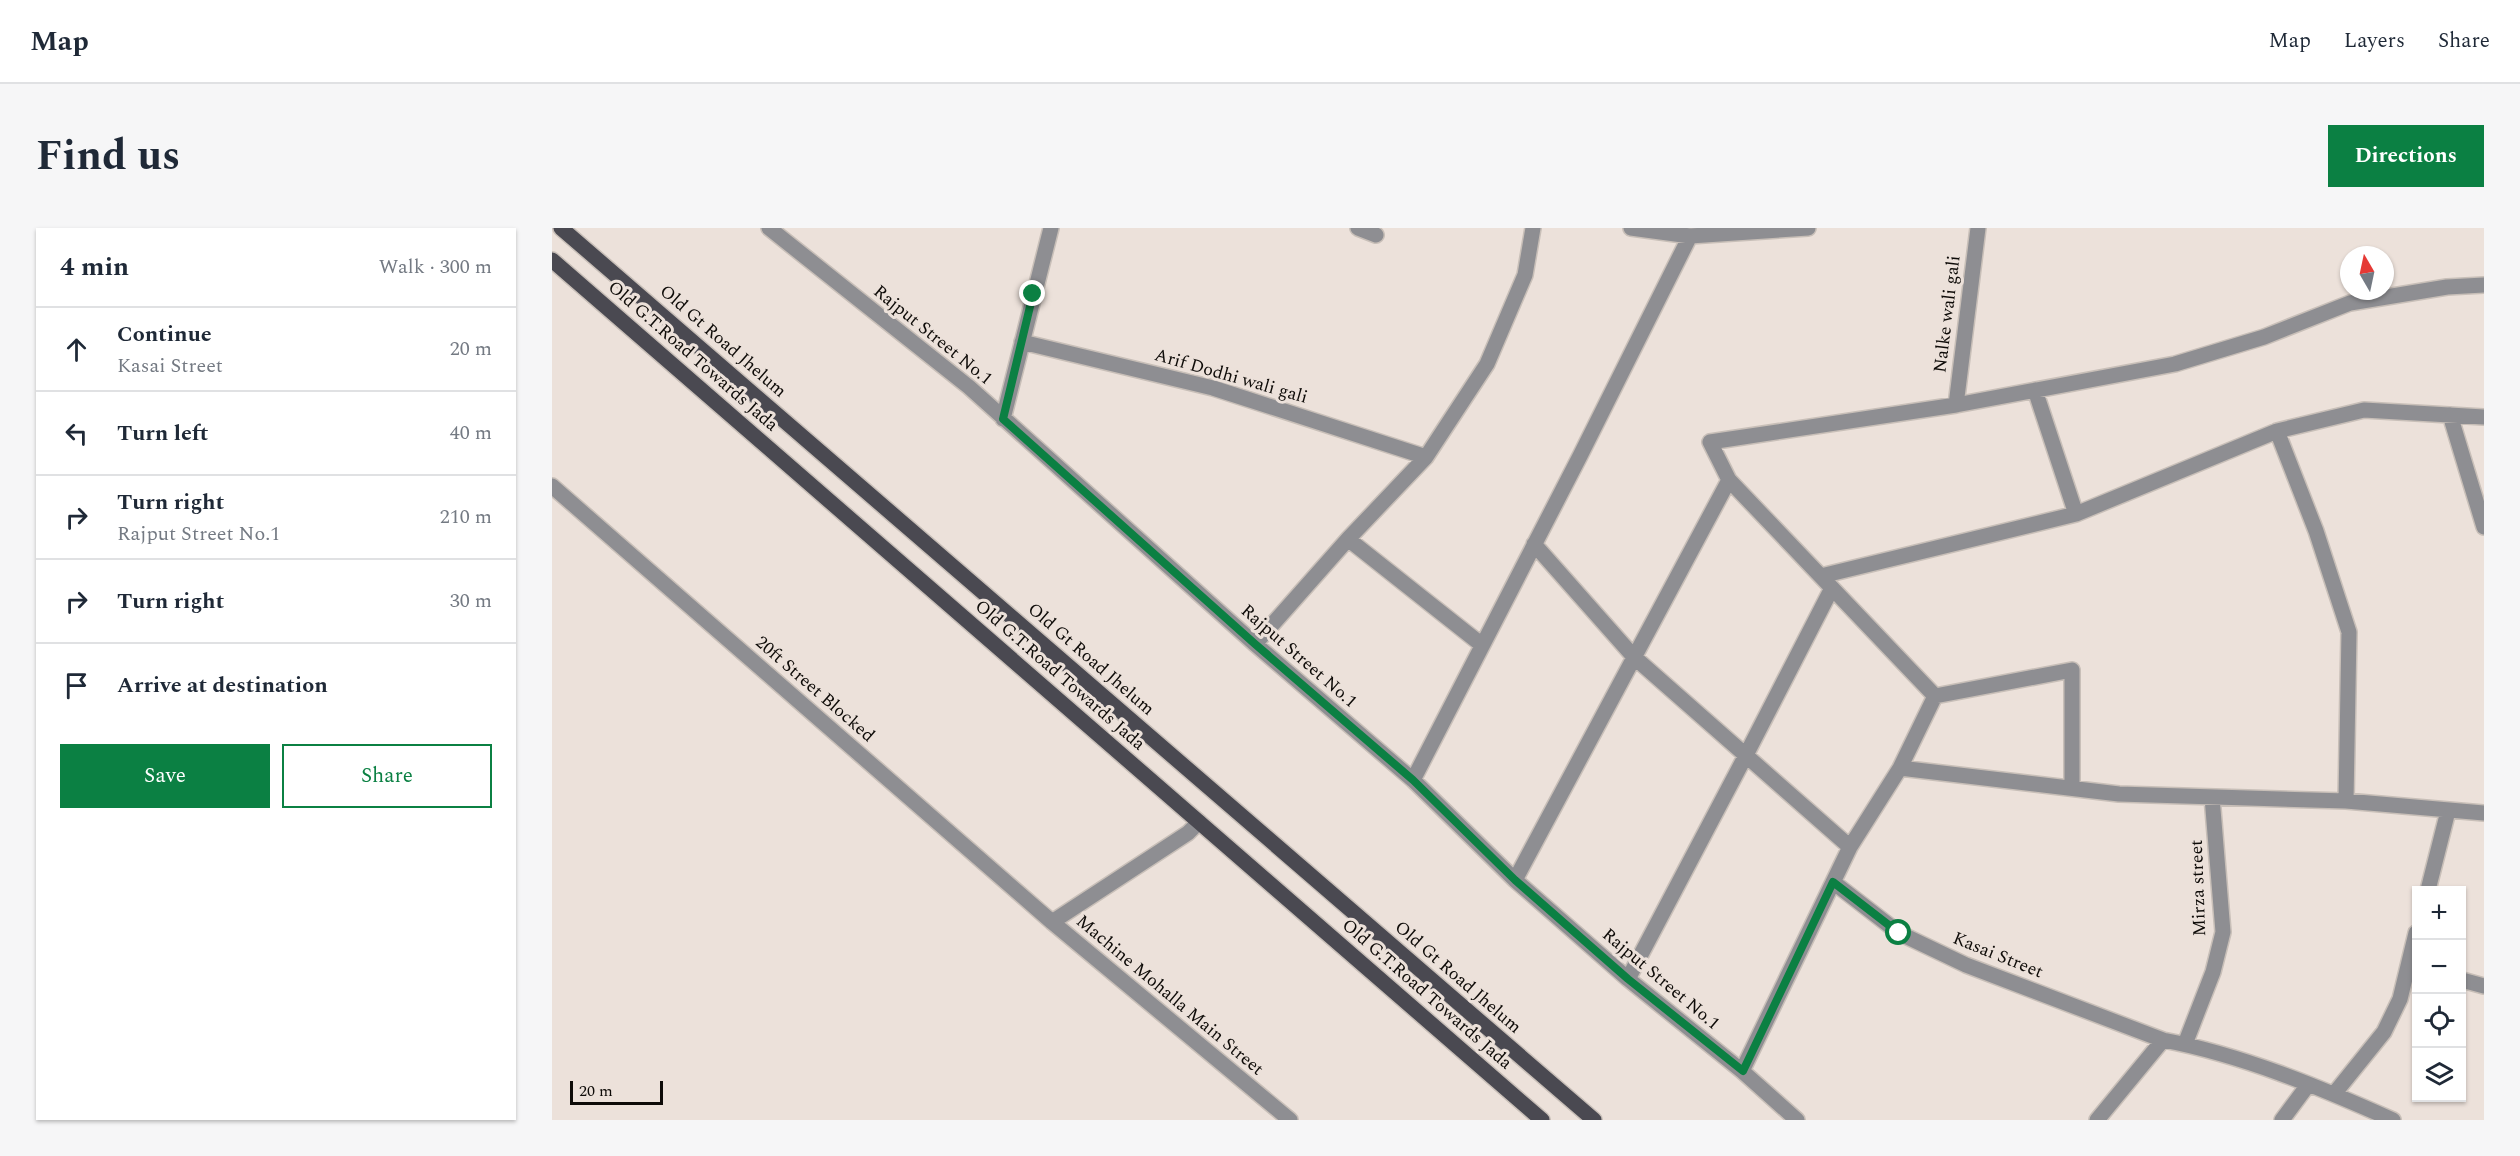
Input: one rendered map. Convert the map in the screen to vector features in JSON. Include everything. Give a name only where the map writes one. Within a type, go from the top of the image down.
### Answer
[{"type":"main road","name":"Old Gt Road Jhelum","points":[[561,228],[1594,1120]]},
{"type":"main road","name":"Old G.T.Road Towards Jada","points":[[552,260],[1542,1120]]},
{"type":"street","name":"Rajput Street No.1","points":[[769,228],[969,387],[1255,644],[1413,780],[1515,880],[1628,979],[1743,1071],[1797,1120]]},
{"type":"street","points":[[1003,419],[1051,228]]},
{"type":"street","points":[[1358,228],[1376,235]]},
{"type":"street","points":[[1255,644],[1348,539],[1426,457],[1487,364],[1525,275],[1533,228]]},
{"type":"street","points":[[1631,228],[1690,236],[1808,228]]},
{"type":"street","name":"Nalke wali gali","points":[[1956,405],[1978,228]]},
{"type":"street","points":[[1413,780],[1690,236]]},
{"type":"street","points":[[1935,696],[1729,480],[1710,442],[1956,405],[2175,364],[2264,337],[2350,303],[2447,287],[2484,285]]},
{"type":"street","name":"Arif Dodhi wali gali","points":[[1022,342],[1213,388],[1426,457]]},
{"type":"street","points":[[2035,390],[2076,514]]},
{"type":"street","points":[[1628,979],[1746,755],[1826,582],[2076,514],[2277,430],[2364,410],[2484,417]]},
{"type":"street","points":[[2450,415],[2484,527]]},
{"type":"street","points":[[2277,430],[2316,531],[2349,632],[2346,801]]},
{"type":"street","points":[[1515,880],[1729,480]]},
{"type":"street","name":"20ft Street Blocked","points":[[552,486],[1052,922]]},
{"type":"street","points":[[1348,539],[1482,645]]},
{"type":"street","points":[[1534,544],[1634,657],[1850,847]]},
{"type":"street","points":[[1935,696],[2072,670],[2072,788]]},
{"type":"street","points":[[1743,1071],[1850,847],[1900,768],[1935,696]]},
{"type":"street","points":[[1900,768],[2119,794],[2346,801],[2484,813]]},
{"type":"street","name":"Mirza street","points":[[2185,1044],[2213,972],[2223,932],[2212,797]]},
{"type":"street","points":[[2428,886],[2448,811]]},
{"type":"street","name":"Machine Mohalla Main Street","points":[[1198,822],[1188,833],[1052,922],[1290,1120]]},
{"type":"street","name":"Kasai Street","points":[[1833,882],[1899,933],[1966,965],[2163,1040],[2207,1048],[2334,1094],[2393,1120]]},
{"type":"street","points":[[2334,1094],[2384,1032],[2412,967]]},
{"type":"street","points":[[2466,981],[2484,986]]},
{"type":"street","points":[[2097,1120],[2163,1040]]},
{"type":"street","points":[[2282,1120],[2308,1085]]},
{"type":"route","points":[[1033,294],[1003,419],[1255,644],[1413,780],[1515,880],[1628,979],[1743,1071],[1833,882],[1899,933]]}]
